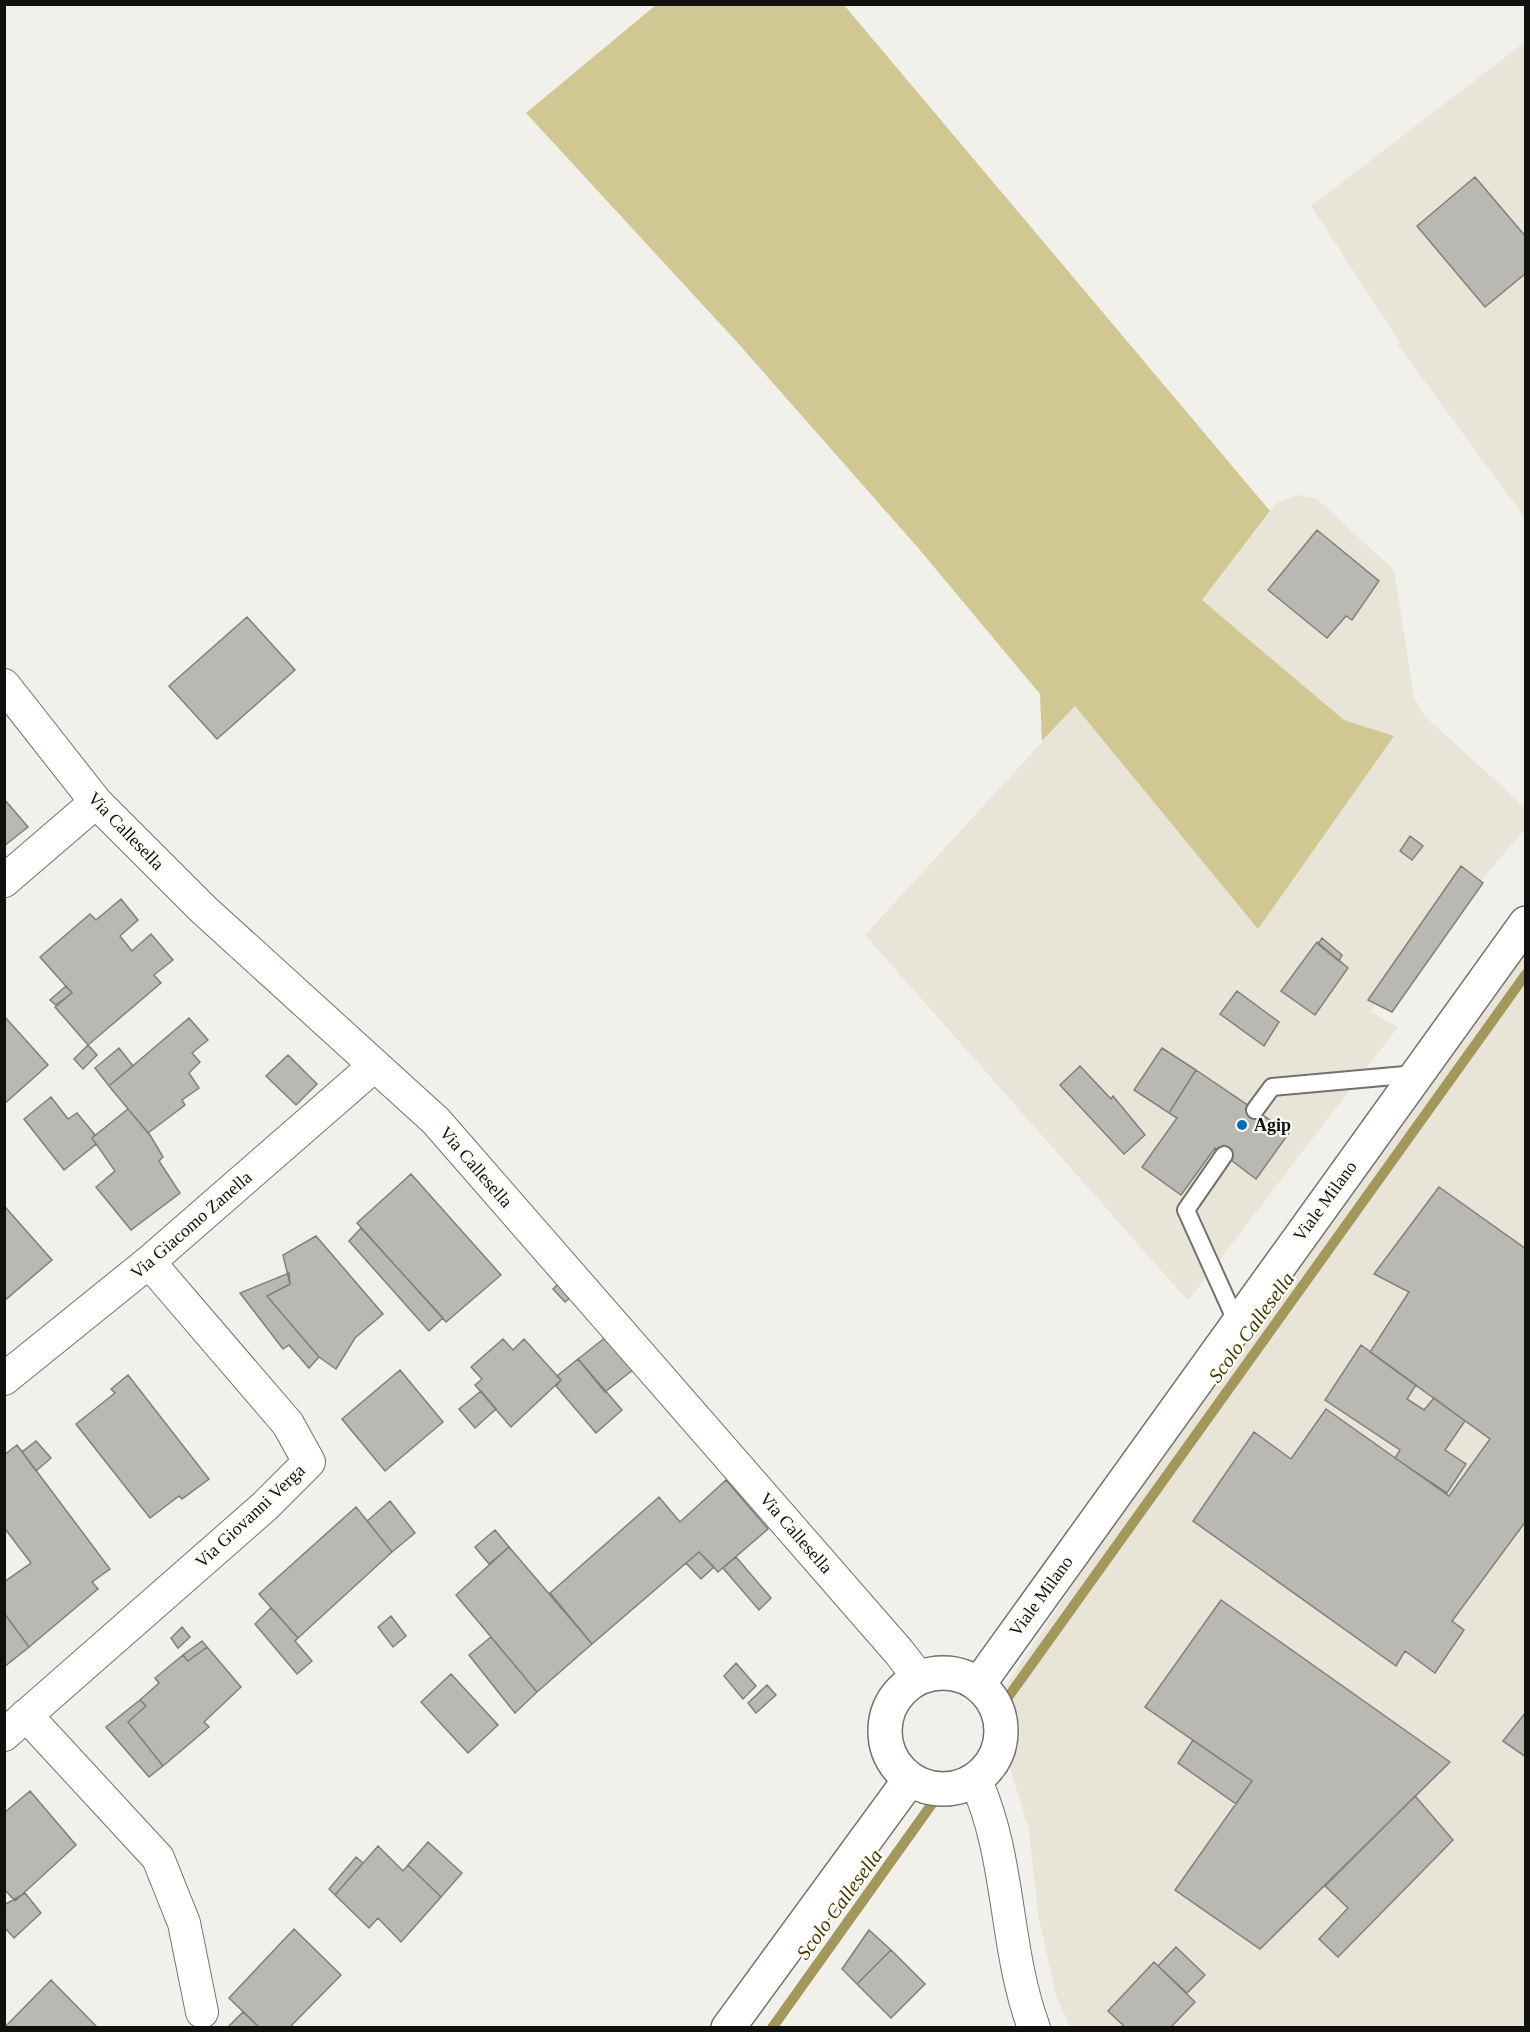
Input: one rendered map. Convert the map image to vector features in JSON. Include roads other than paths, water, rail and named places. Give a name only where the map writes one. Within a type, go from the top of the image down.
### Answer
[{"type":"main road","name":"Viale Milano","points":[[978,1685],[1526,922]]},
{"type":"main road","points":[[949,1673],[964,1677],[978,1685],[991,1698],[999,1714],[1001,1733],[998,1751],[989,1767],[975,1779],[956,1787],[936,1789],[910,1779],[890,1756],[885,1741],[888,1711],[896,1698],[919,1678],[949,1673]]},
{"type":"main road","points":[[728,2028],[910,1779]]},
{"type":"street","name":"Via Callesella","points":[[4,685],[96,802],[204,910],[436,1121],[899,1652],[919,1678]]},
{"type":"street","points":[[4,880],[96,802]]},
{"type":"street","name":"Via Giacomo Zanella","points":[[4,1379],[149,1262],[374,1066]]},
{"type":"street","name":"Via Giovanni Verga","points":[[149,1262],[288,1424],[309,1462],[266,1506],[15,1725],[158,1858],[184,1923],[202,2012]]},
{"type":"street","points":[[975,1779],[989,1808],[1020,1977],[1034,2028]]},
{"type":"lane","points":[[1255,1110],[1272,1087],[1417,1074]]},
{"type":"lane","points":[[1224,1155],[1186,1210],[1237,1323]]},
{"type":"waterway","name":"Scolo Callesella","points":[[1006,1700],[1526,974]]},
{"type":"waterway","name":"Scolo Callesella","points":[[772,2028],[934,1801]]},
{"type":"place","name":"Agip","points":[[1242,1125]]}]
